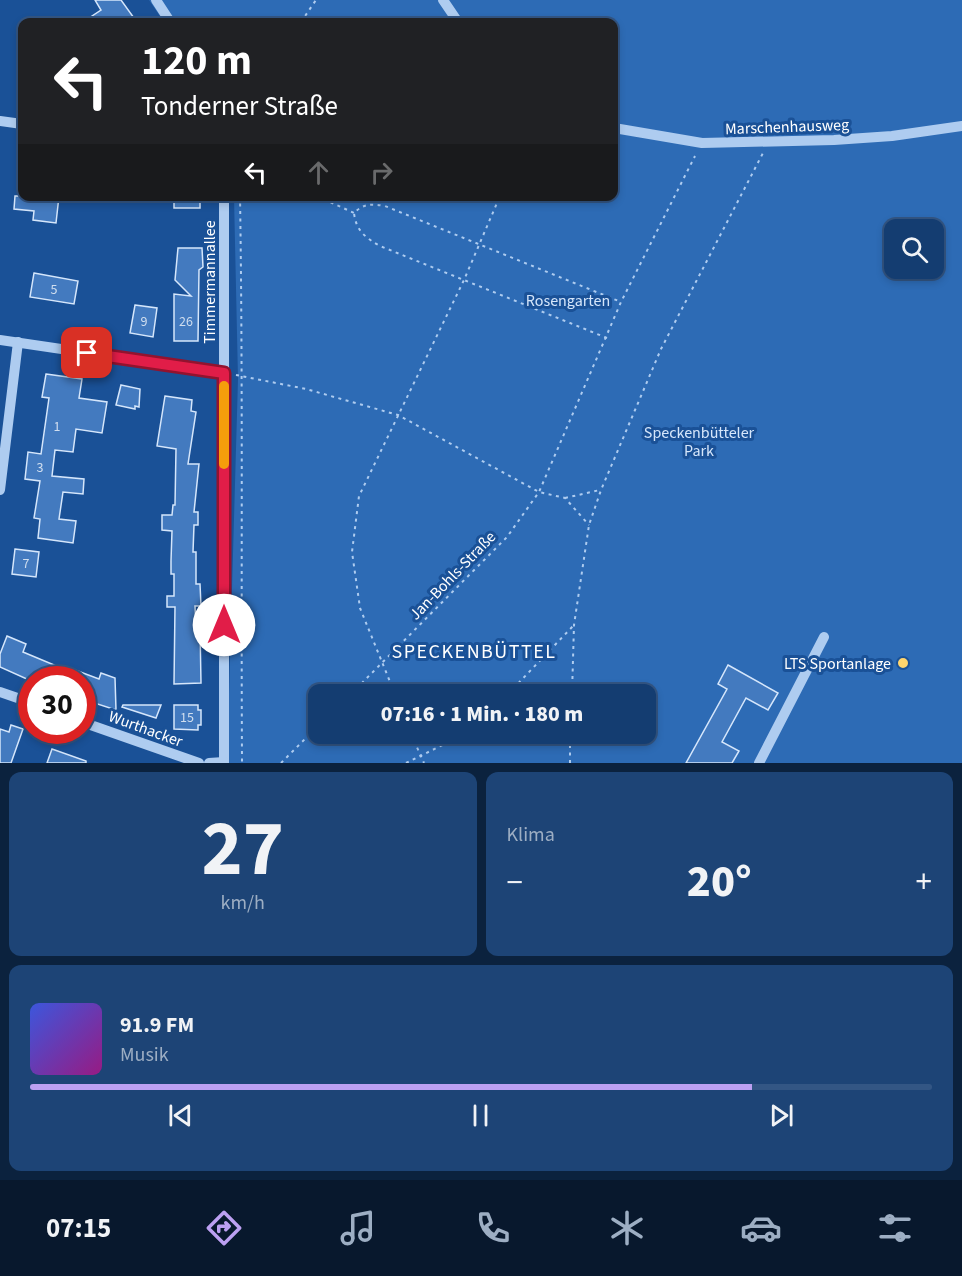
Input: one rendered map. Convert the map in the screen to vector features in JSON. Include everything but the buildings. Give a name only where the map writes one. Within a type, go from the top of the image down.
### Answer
[{"type":"street","points":[[156,0],[168,18]]},
{"type":"street","points":[[443,0],[455,18]]},
{"type":"street","points":[[0,121],[18,123]]},
{"type":"street","name":"Marschenhausweg","points":[[618,129],[702,143],[768,143],[892,136],[962,126]]},
{"type":"street","name":"Timmermannallee","points":[[224,201],[224,763]]},
{"type":"street","points":[[0,340],[224,373]]},
{"type":"street","points":[[0,490],[18,342]]},
{"type":"street","points":[[759,763],[824,637]]},
{"type":"street","points":[[0,692],[18,699]]},
{"type":"street","name":"Wurthacker","points":[[96,727],[200,763]]},
{"type":"street","points":[[209,763],[224,763]]},
{"type":"path","points":[[304,18],[316,0]]},
{"type":"path","name":"Jan-Bohls-Straße","points":[[361,684],[507,537],[539,492],[621,302],[702,143]]},
{"type":"path","points":[[572,684],[574,625],[589,525],[601,490],[660,349],[768,143]]},
{"type":"path","points":[[240,201],[243,377],[242,763]]},
{"type":"path","points":[[328,201],[354,213]]},
{"type":"path","points":[[391,684],[360,608],[352,552],[359,496],[464,280],[498,201]]},
{"type":"path","points":[[354,213],[361,207],[372,204],[385,206],[621,302]]},
{"type":"path","points":[[354,213],[355,224],[360,232],[380,246],[607,338]]},
{"type":"path","points":[[224,373],[306,389],[399,415],[539,492],[565,498],[601,490]]},
{"type":"path","points":[[565,498],[589,525]]},
{"type":"path","points":[[518,684],[574,625]]},
{"type":"path","points":[[281,763],[308,736]]},
{"type":"path","points":[[415,744],[424,763]]},
{"type":"path","points":[[406,763],[443,744]]},
{"type":"path","points":[[570,744],[570,763]]},
{"type":"green space","name":"Speckenbütteler Park","points":[[149,0],[962,0],[962,763],[227,763],[238,379],[234,201],[618,201],[618,18],[161,18]]},
{"type":"slow traffic","points":[[224,386],[224,464]]},
{"type":"place","name":"LTS Sportanlage","points":[[903,663]]},
{"type":"district","name":"SPECKENBÜTTEL","points":[[474,651]]},
{"type":"route","points":[[87,353],[224,373],[224,625]]},
{"type":"park label","name":"Rosengarten","points":[[568,300]]}]
